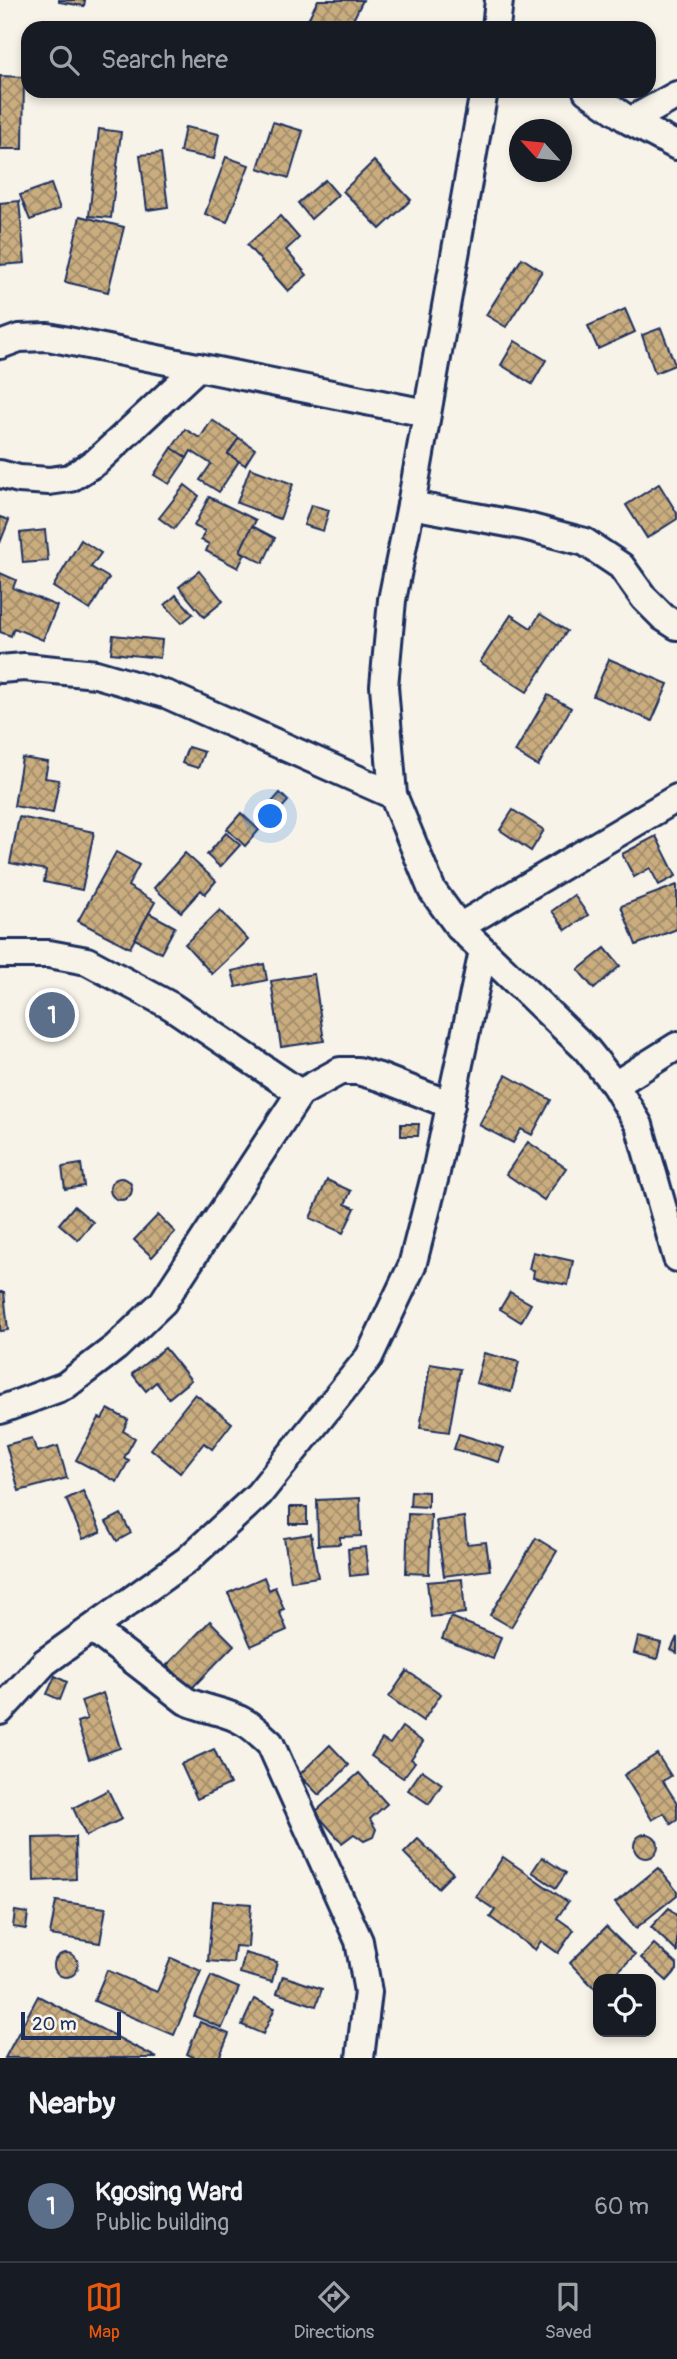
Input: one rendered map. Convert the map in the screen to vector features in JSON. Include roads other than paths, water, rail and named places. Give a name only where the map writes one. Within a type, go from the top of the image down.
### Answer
[{"type":"street","points":[[497,21],[499,0]]},
{"type":"street","points":[[630,121],[677,95]]},
{"type":"street","points":[[483,98],[392,600],[384,686],[393,795],[432,890],[459,927],[587,1050],[615,1085],[639,1125],[677,1258]]},
{"type":"street","points":[[597,98],[630,121],[677,146]]},
{"type":"street","points":[[0,345],[19,338],[48,337],[426,413]]},
{"type":"street","points":[[0,474],[19,480],[49,481],[70,478],[96,462],[198,367]]},
{"type":"street","points":[[411,505],[524,526],[585,542],[621,566],[644,598],[663,617],[677,626]]},
{"type":"street","points":[[0,669],[24,667],[96,674],[168,695],[393,795]]},
{"type":"street","points":[[459,927],[677,798]]},
{"type":"street","points":[[0,1711],[45,1662],[187,1560],[259,1494],[369,1357],[412,1266],[451,1105],[483,951]]},
{"type":"street","points":[[0,954],[49,954],[87,961],[171,1006],[300,1093]]},
{"type":"street","points":[[615,1085],[677,1046]]},
{"type":"street","points":[[0,1410],[65,1386],[116,1347],[163,1302],[300,1093],[341,1071],[358,1071],[451,1105]]},
{"type":"street","points":[[93,1629],[186,1701],[244,1721],[270,1743],[359,1941],[368,1992],[360,2058]]},
{"type":"place","name":"Kgosing Ward","points":[[52,1015]]}]
